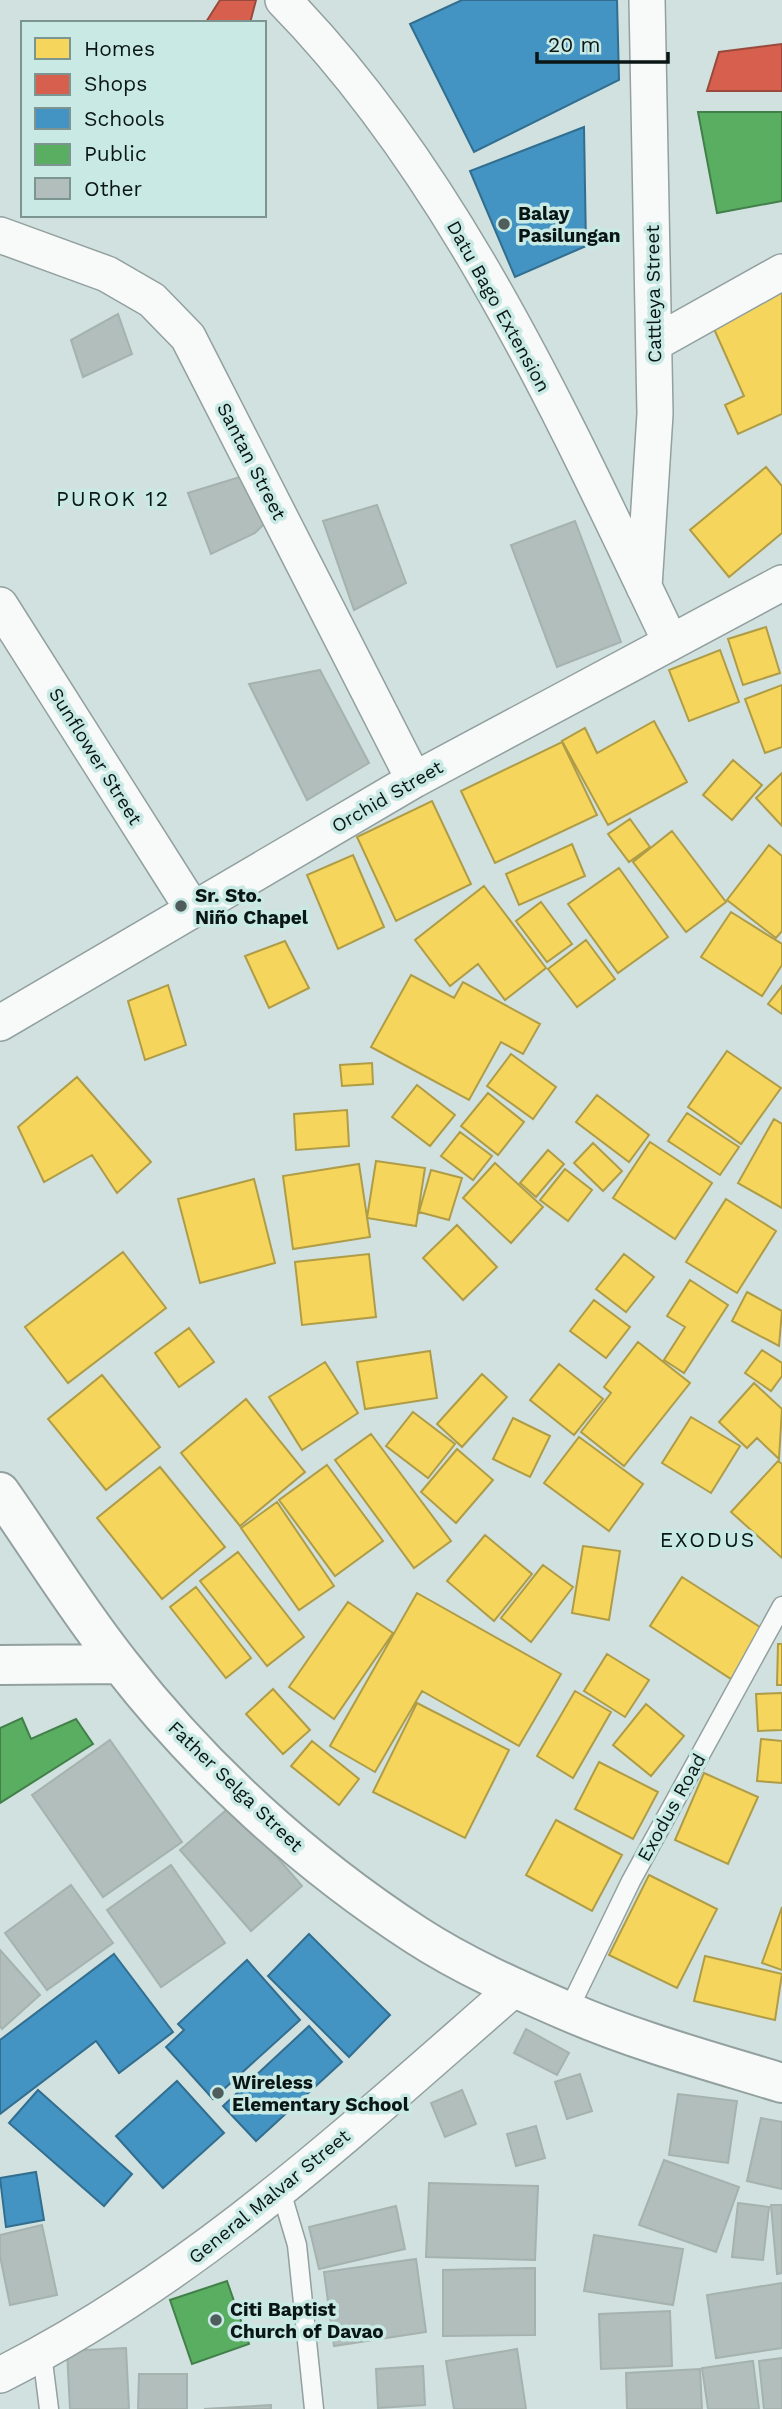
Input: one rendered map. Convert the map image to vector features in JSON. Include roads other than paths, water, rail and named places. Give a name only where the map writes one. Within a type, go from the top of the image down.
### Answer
[{"type":"main road","name":"Father Selga Street","points":[[0,1492],[120,1664],[168,1721],[268,1822],[350,1890],[418,1936],[568,2011],[639,2039],[782,2083]]},
{"type":"main road","points":[[0,1665],[120,1664]]},
{"type":"street","name":"Datu Bago Extension","points":[[283,0],[327,45],[382,115],[438,197],[506,316],[670,641]]},
{"type":"street","name":"Cattleya Street","points":[[644,587],[655,414],[647,0]]},
{"type":"street","name":"Santan Street","points":[[0,235],[107,274],[152,300],[188,337],[414,780]]},
{"type":"street","points":[[655,343],[782,272]]},
{"type":"street","name":"Orchid Street","points":[[0,1023],[414,780],[782,583]]},
{"type":"street","name":"Sunflower Street","points":[[0,605],[192,908]]},
{"type":"street","name":"General Malvar Street","points":[[0,2375],[42,2354],[160,2282],[281,2191],[516,1987]]},
{"type":"lane","name":"Exodus Road","points":[[568,2011],[631,1881],[782,1606]]},
{"type":"lane","points":[[281,2191],[297,2245],[314,2409]]},
{"type":"lane","points":[[42,2354],[48,2409]]},
{"type":"place","name":"Balay Pasilungan","points":[[504,224]]},
{"type":"place","name":"Sr. Sto. Niño Chapel","points":[[181,906]]},
{"type":"place","name":"Wireless Elementary School","points":[[218,2093]]},
{"type":"place","name":"Citi Baptist Church of Davao","points":[[216,2320]]},
{"type":"district","name":"PUROK 12","points":[[113,499]]},
{"type":"district","name":"EXODUS","points":[[708,1540]]}]
